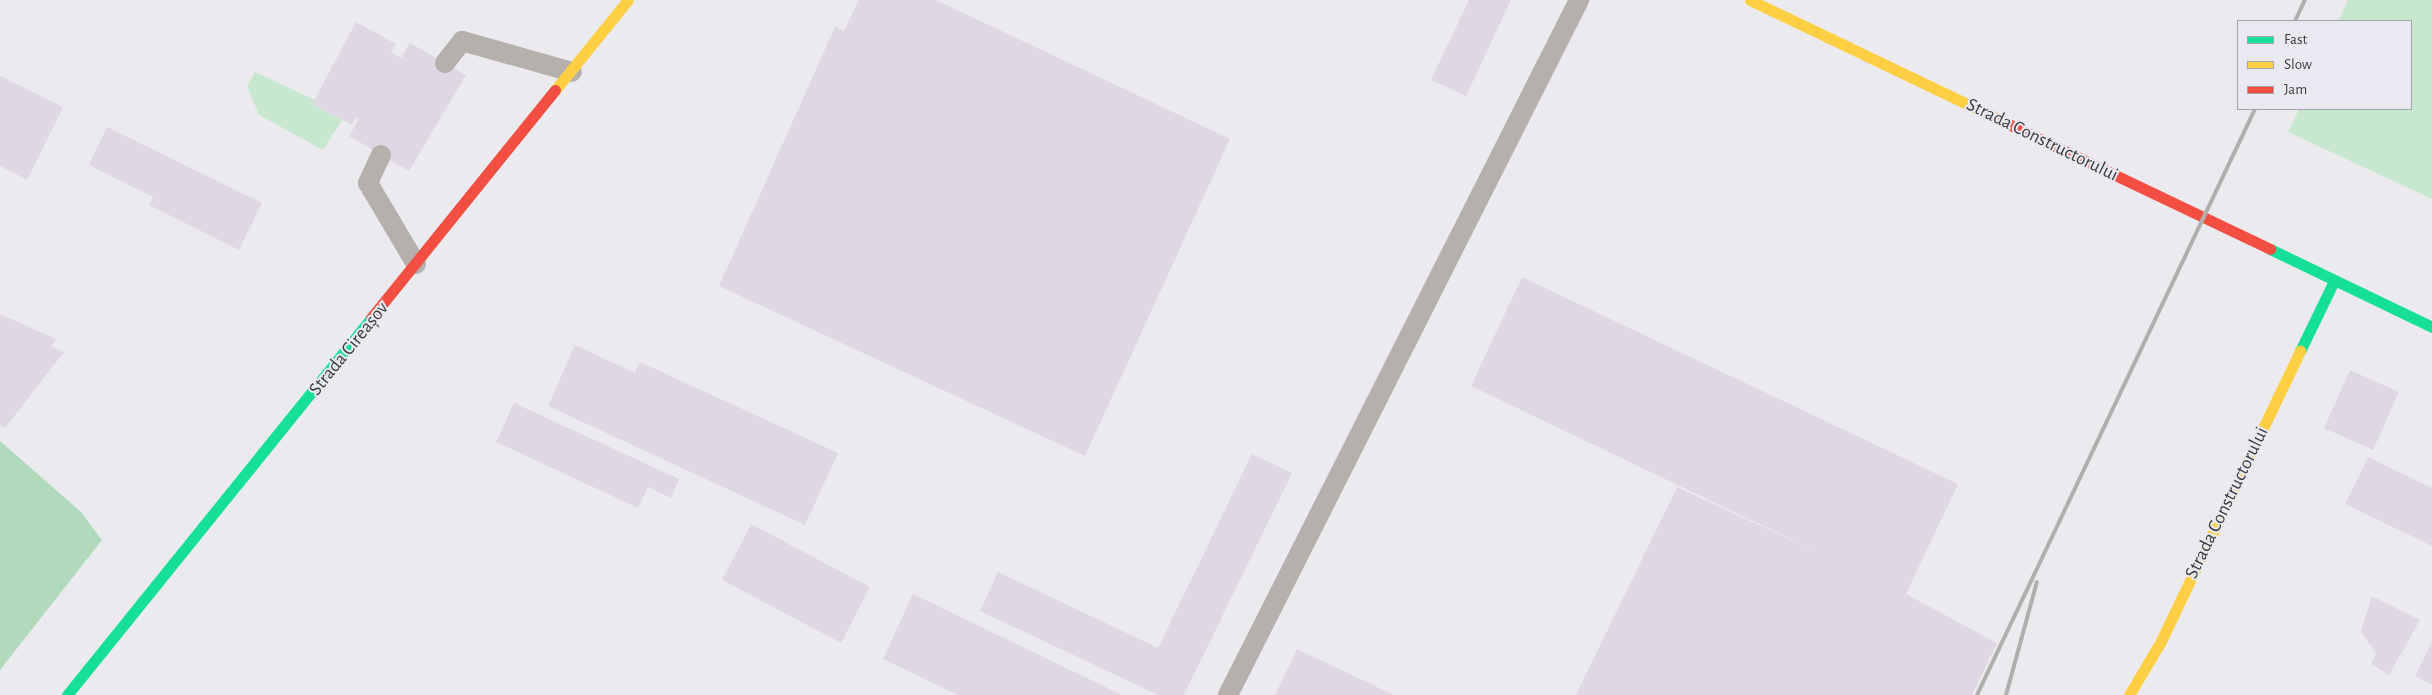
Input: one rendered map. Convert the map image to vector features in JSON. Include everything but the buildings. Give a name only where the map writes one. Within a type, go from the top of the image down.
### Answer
[{"type":"street","name":"Strada Cireașov","points":[[67,695],[572,72],[628,0]]},
{"type":"street","name":"Strada Constructorului","points":[[1750,0],[2432,327]]},
{"type":"street","name":"Strada Constructorului","points":[[2129,695],[2161,641],[2334,281]]},
{"type":"lane","points":[[1228,695],[1579,0]]},
{"type":"lane","points":[[445,63],[462,42],[572,72]]},
{"type":"lane","points":[[381,155],[368,183],[416,264]]},
{"type":"green space","points":[[2348,0],[2432,0],[2432,199],[2288,132],[2299,110],[2412,110],[2412,20],[2338,20]]},
{"type":"green space","points":[[255,72],[315,100],[313,105],[342,120],[323,150],[259,115],[247,86]]},
{"type":"green space","points":[[0,441],[81,512],[102,540],[0,670]]},
{"type":"railway","points":[[2295,20],[2305,0]]},
{"type":"railway","points":[[1977,695],[2255,110]]},
{"type":"railway","points":[[2006,695],[2037,582]]},
{"type":"traffic: fast","points":[[2270,249],[2432,327]]},
{"type":"traffic: fast","points":[[2300,351],[2334,281]]},
{"type":"traffic: fast","points":[[67,695],[371,318]]},
{"type":"traffic: slow","points":[[555,90],[628,0]]},
{"type":"traffic: slow","points":[[1750,0],[2002,121]]},
{"type":"traffic: slow","points":[[2129,695],[2161,641],[2300,351]]},
{"type":"traffic: jam","points":[[371,318],[555,90]]},
{"type":"traffic: jam","points":[[2002,121],[2270,249]]}]
